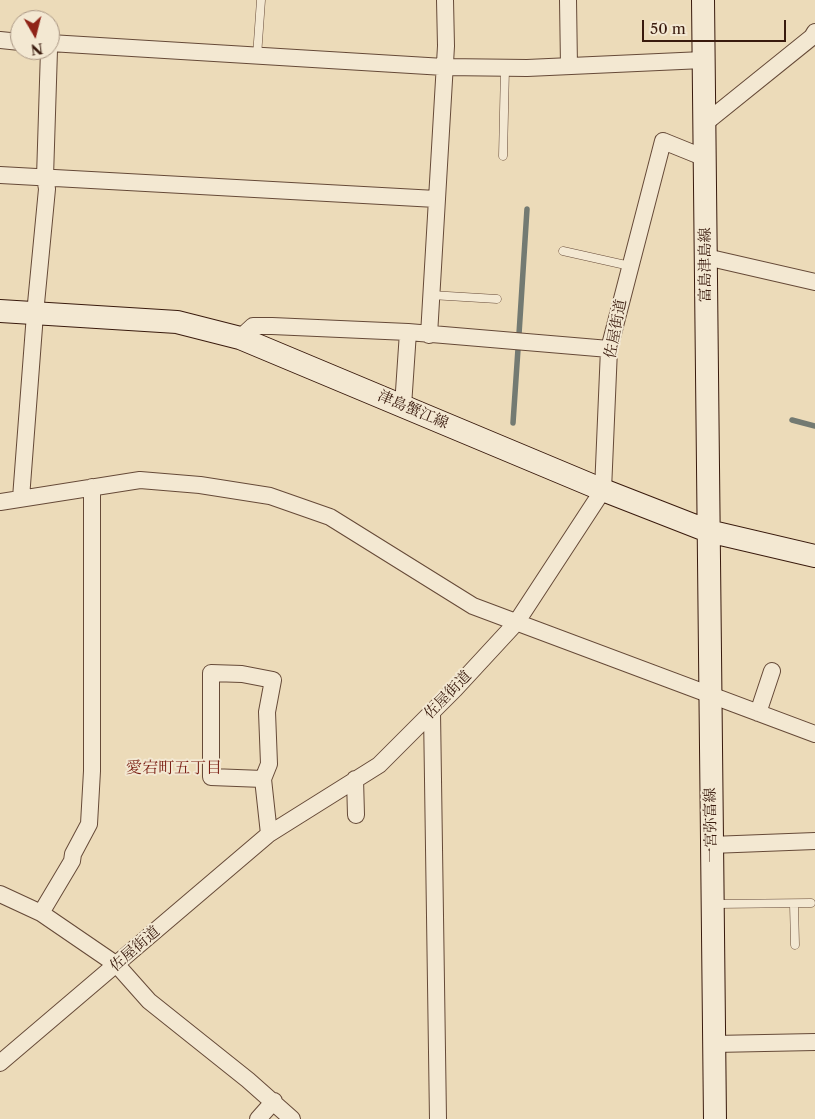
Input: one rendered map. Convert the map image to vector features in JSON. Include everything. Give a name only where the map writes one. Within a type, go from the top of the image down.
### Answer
[{"type":"main road","name":"富島津島線","points":[[703,0],[708,531]]},
{"type":"main road","name":"津島蟹江線","points":[[0,311],[178,322],[240,338],[603,490],[708,531],[815,556]]},
{"type":"main road","name":"一宮弥富線","points":[[708,531],[715,1119]]},
{"type":"street","points":[[429,335],[446,46],[445,0]]},
{"type":"street","points":[[568,0],[569,66]]},
{"type":"street","points":[[704,124],[812,37],[815,32]]},
{"type":"street","points":[[60,44],[444,67],[505,68],[703,60]]},
{"type":"street","points":[[21,498],[35,314],[47,190],[45,177],[49,60]]},
{"type":"street","name":"佐屋街道","points":[[0,1063],[269,834],[379,765],[516,623],[603,490],[609,350],[663,141],[705,158]]},
{"type":"street","points":[[0,175],[436,199]]},
{"type":"street","points":[[706,257],[815,282]]},
{"type":"street","points":[[240,338],[254,326],[272,326],[408,332],[609,350]]},
{"type":"street","points":[[403,406],[408,332]]},
{"type":"street","points":[[0,502],[140,480],[200,485],[270,496],[330,517],[473,606],[815,734]]},
{"type":"street","points":[[42,914],[72,861],[73,854],[89,824],[92,771],[92,487]]},
{"type":"street","points":[[758,713],[772,671]]},
{"type":"street","points":[[263,779],[211,777],[211,673],[242,674],[273,680],[267,712],[269,764],[263,779],[269,834]]},
{"type":"street","points":[[432,712],[438,1119]]},
{"type":"street","points":[[355,779],[356,815]]},
{"type":"street","points":[[711,846],[815,841]]},
{"type":"street","points":[[0,894],[42,914],[117,965],[149,1001],[274,1101],[292,1119]]},
{"type":"street","points":[[714,1044],[815,1042]]},
{"type":"street","points":[[258,1119],[274,1101]]},
{"type":"lane","points":[[257,56],[261,0]]},
{"type":"lane","points":[[503,156],[505,68]]},
{"type":"lane","points":[[563,251],[630,266]]},
{"type":"lane","points":[[431,295],[497,299]]},
{"type":"lane","points":[[712,904],[811,903]]},
{"type":"lane","points":[[794,904],[795,945]]},
{"type":"waterway","points":[[519,334],[527,209]]},
{"type":"waterway","points":[[513,423],[518,349]]},
{"type":"waterway","points":[[792,420],[815,426]]},
{"type":"district","name":"愛宕町五丁目","points":[[174,768]]}]
